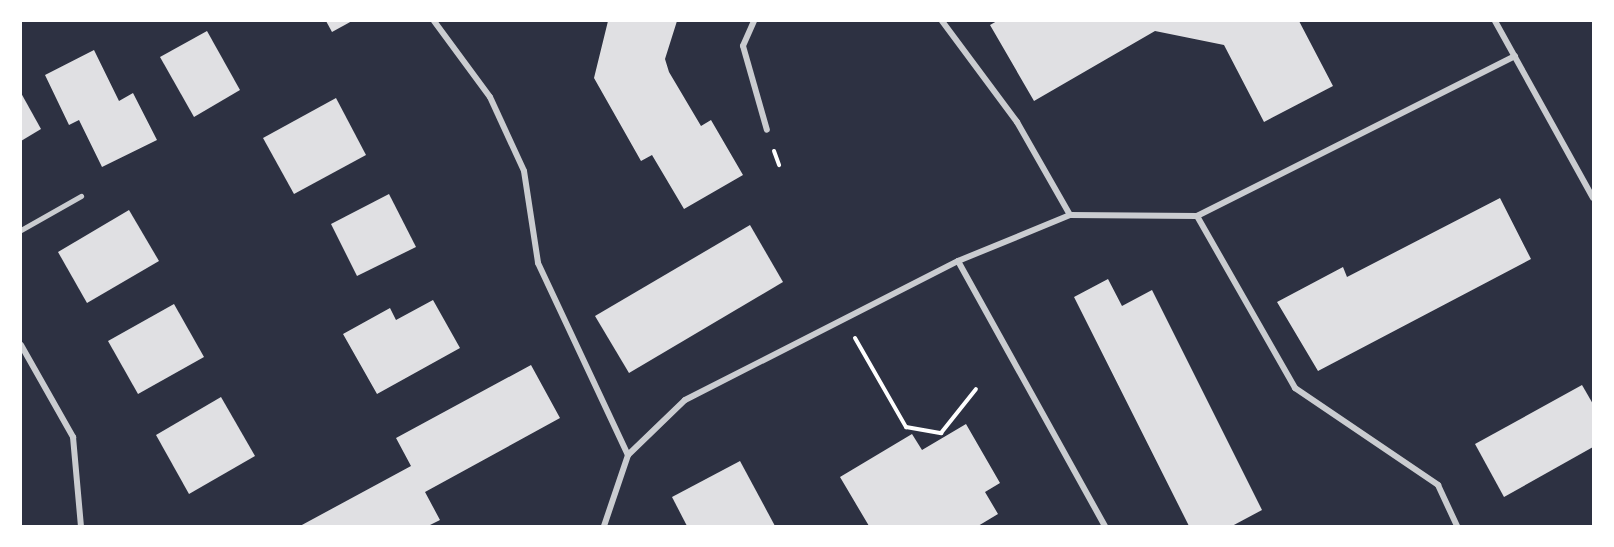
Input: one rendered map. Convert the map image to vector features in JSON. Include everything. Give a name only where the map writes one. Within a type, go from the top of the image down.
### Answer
[{"type":"street","points":[[435,21],[490,97],[524,171],[538,263],[628,455]]},
{"type":"street","points":[[754,21],[743,46],[767,130]]},
{"type":"street","points":[[942,21],[1017,122],[1070,216]]},
{"type":"street","points":[[1495,21],[1593,198]]},
{"type":"street","points":[[604,526],[628,455],[685,400],[958,261],[1070,216],[1197,216],[1515,56]]},
{"type":"street","points":[[1197,216],[1295,388],[1438,485],[1458,526]]},
{"type":"street","points":[[958,261],[1105,526]]},
{"type":"street","points":[[21,345],[73,437],[81,526]]},
{"type":"lane","points":[[21,230],[81,196]]},
{"type":"path","points":[[844,320],[906,427],[941,433],[976,389]]},
{"type":"building","points":[[326,21],[352,21],[332,32]]},
{"type":"building","points":[[608,21],[677,21],[665,59],[669,72],[701,126],[711,120],[743,175],[684,209],[652,155],[641,161],[594,78]]},
{"type":"building","points":[[997,21],[1299,21],[1333,86],[1264,122],[1224,45],[1155,31],[1034,101],[990,25]]},
{"type":"building","points":[[207,31],[240,90],[194,117],[160,57]]},
{"type":"building","points":[[94,50],[119,101],[133,93],[157,140],[102,167],[79,120],[69,125],[45,75]]},
{"type":"building","points":[[21,93],[41,129],[21,141]]},
{"type":"building","points":[[336,98],[366,155],[294,194],[263,138]]},
{"type":"building","points":[[389,194],[416,247],[357,276],[331,224]]},
{"type":"building","points":[[1500,198],[1531,259],[1318,371],[1277,302],[1343,267],[1347,277]]},
{"type":"building","points":[[129,210],[159,261],[87,303],[58,252]]},
{"type":"building","points":[[750,225],[783,282],[629,373],[595,316]]},
{"type":"building","points":[[1108,279],[1122,306],[1152,290],[1262,510],[1232,526],[1189,526],[1074,297]]},
{"type":"building","points":[[433,300],[460,348],[377,394],[343,334],[390,308],[396,320]]},
{"type":"building","points":[[174,304],[204,357],[138,394],[108,341]]},
{"type":"building","points":[[531,365],[560,418],[425,492],[440,520],[428,526],[300,526],[411,466],[396,438]]},
{"type":"building","points":[[1582,385],[1593,404],[1593,447],[1504,497],[1475,444]]},
{"type":"building","points":[[221,397],[255,456],[189,494],[156,435]]},
{"type":"building","points":[[966,424],[1000,483],[985,492],[998,514],[978,526],[869,526],[840,477],[912,434],[922,450]]},
{"type":"building","points":[[740,461],[775,526],[687,526],[672,497]]}]
